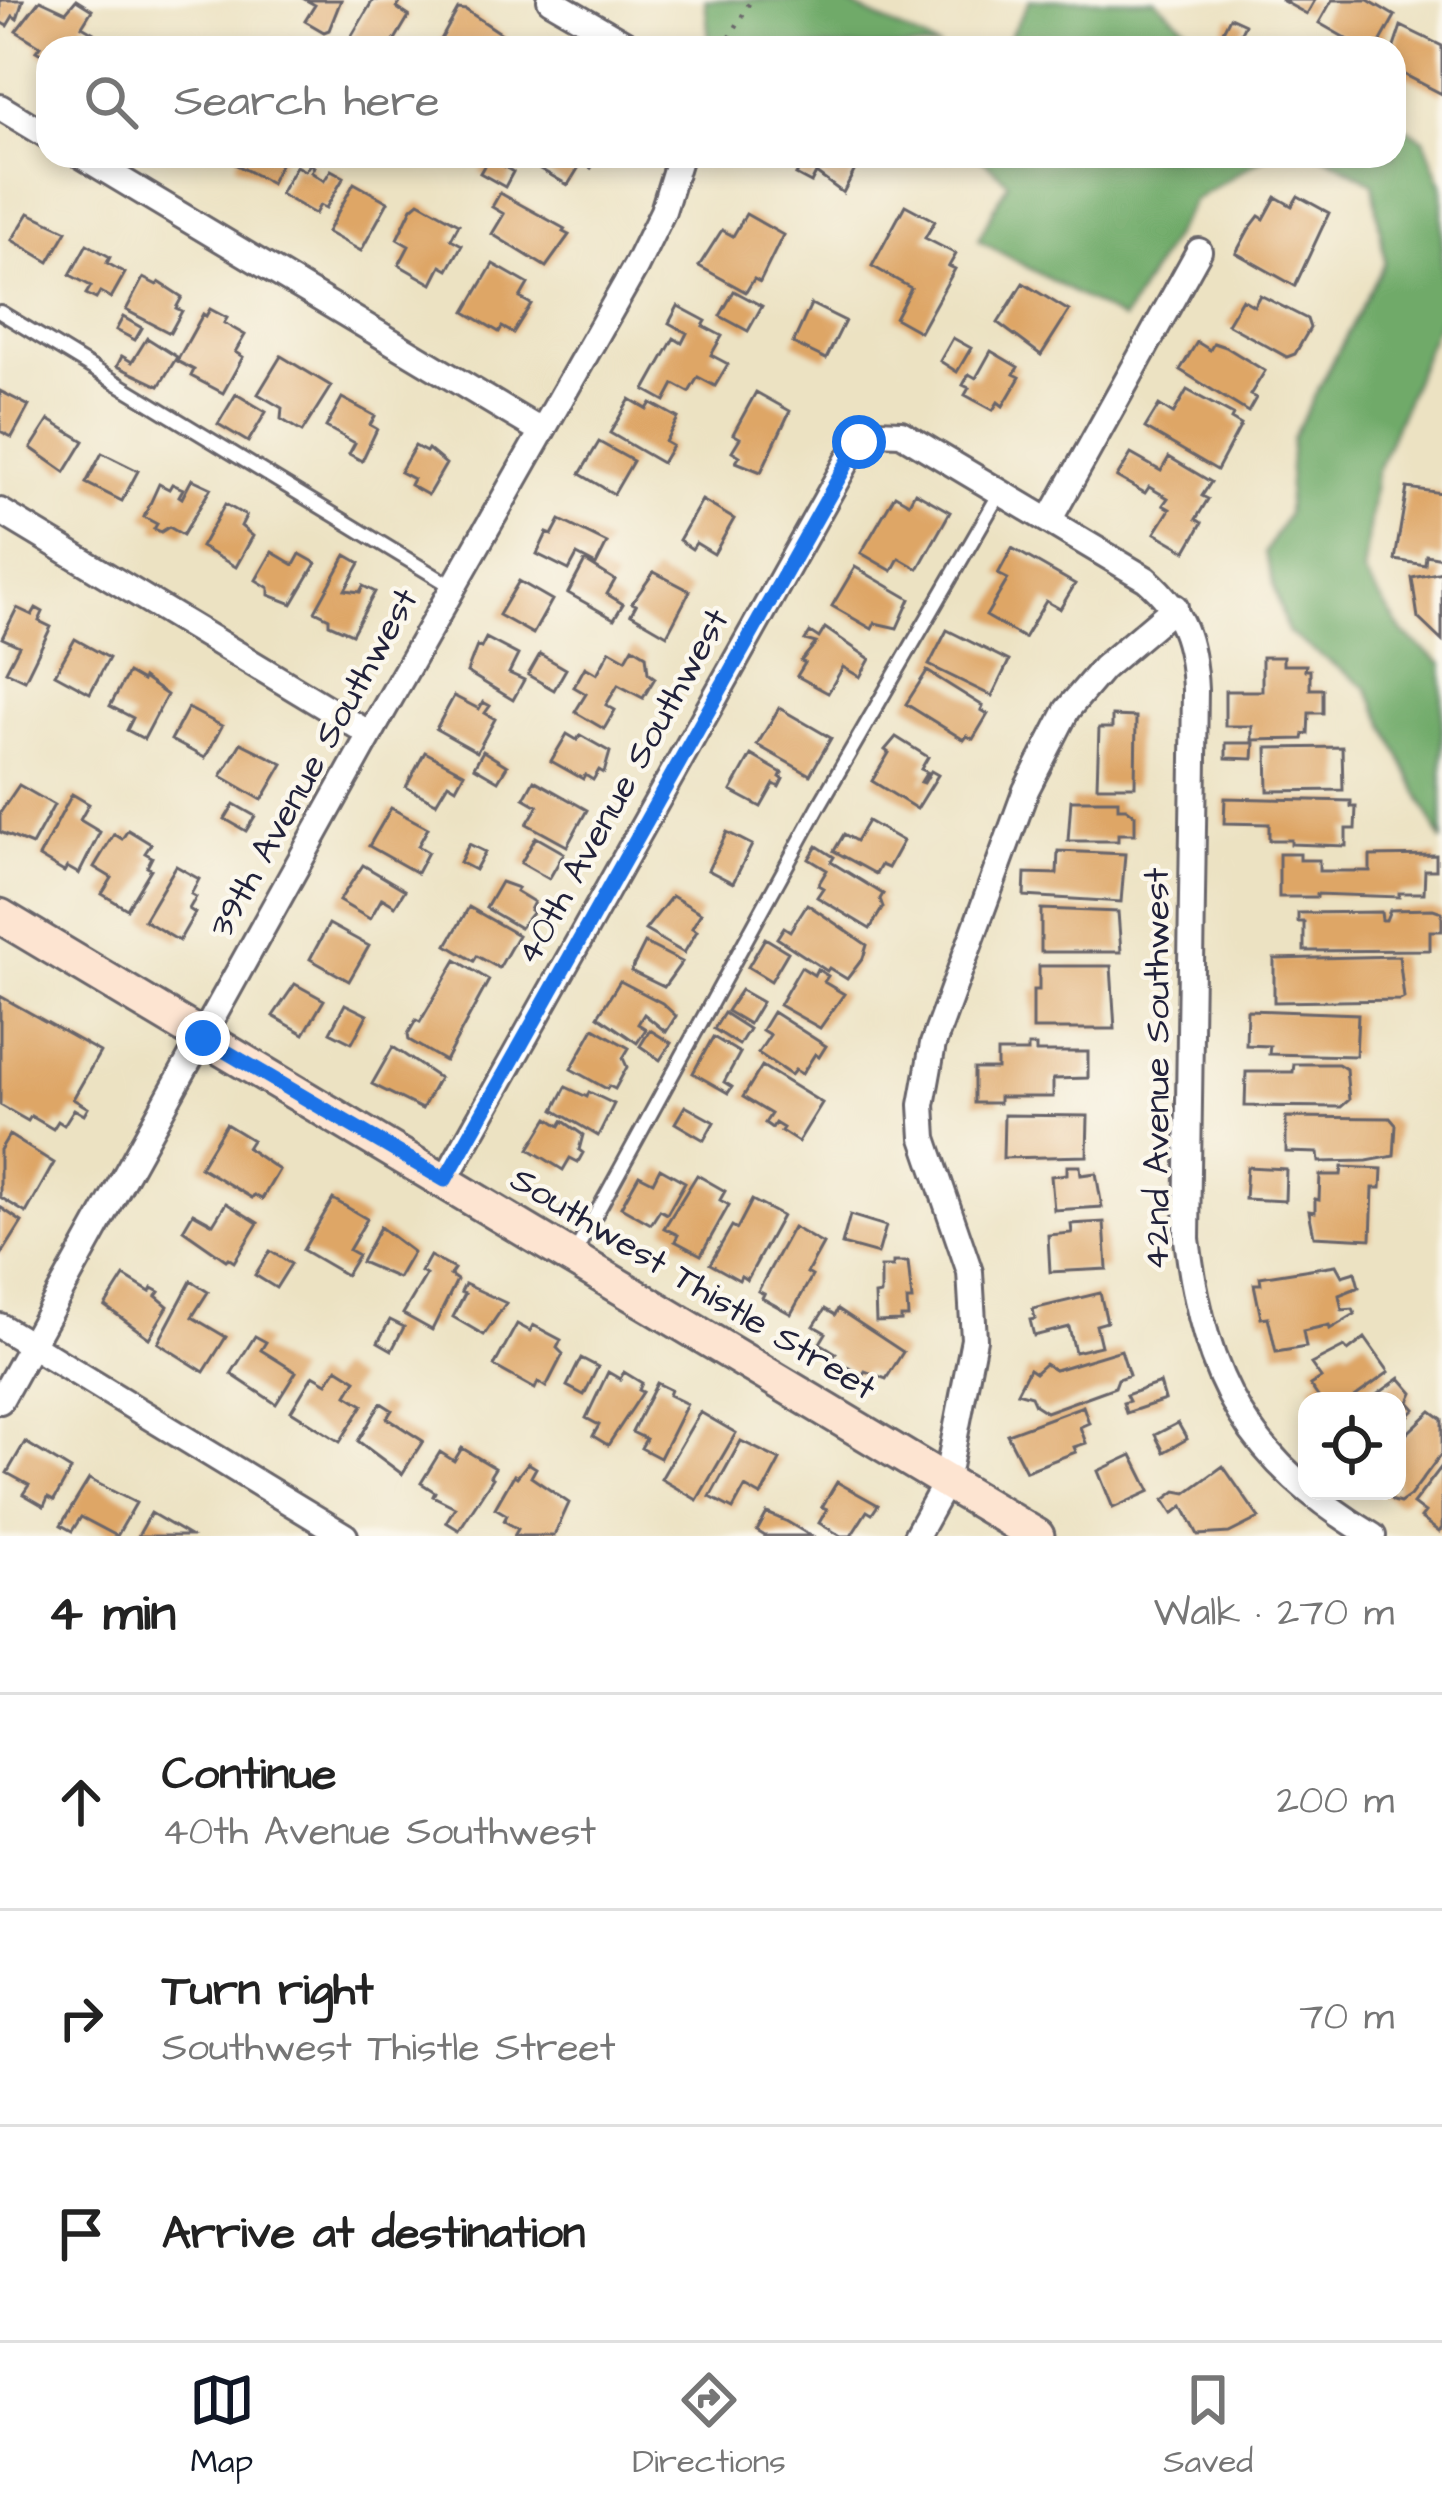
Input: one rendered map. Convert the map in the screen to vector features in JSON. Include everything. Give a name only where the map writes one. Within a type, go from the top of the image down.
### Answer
[{"type":"main road","name":"Southwest Thistle Street","points":[[0,916],[1037,1536]]},
{"type":"street","points":[[550,0],[612,36]]},
{"type":"street","points":[[0,107],[36,129]]},
{"type":"street","points":[[102,168],[541,431]]},
{"type":"street","name":"39th Avenue Southwest","points":[[0,1401],[636,266],[663,211],[676,168]]},
{"type":"street","points":[[1050,519],[1199,251]]},
{"type":"street","name":"40th Avenue Southwest","points":[[445,1180],[859,442],[885,430],[901,433],[1000,491]]},
{"type":"street","points":[[916,1536],[946,1482],[974,1340],[974,1304],[961,1241],[924,1138],[922,1105],[933,1044],[1026,790],[1067,710],[1102,668],[1175,607],[1146,579],[1000,491]]},
{"type":"street","points":[[0,511],[370,734]]},
{"type":"street","name":"42nd Avenue Southwest","points":[[1175,607],[1188,633],[1195,690],[1187,1239],[1195,1303],[1234,1408],[1259,1443],[1330,1510],[1373,1536]]},
{"type":"street","points":[[0,1326],[345,1536]]},
{"type":"lane","points":[[0,312],[453,586]]},
{"type":"lane","points":[[573,1257],[819,806],[1000,491]]},
{"type":"path","points":[[731,36],[751,0]]},
{"type":"green space","points":[[705,0],[840,0],[915,36],[709,36]]},
{"type":"green space","points":[[1030,0],[1155,0],[1196,36],[1010,36]]},
{"type":"green space","points":[[1406,128],[1424,139],[1442,185],[1442,313],[1376,474],[1363,573],[1404,634],[1442,664],[1442,842],[1367,688],[1287,632],[1265,553],[1287,514],[1292,439],[1385,262],[1373,183],[1346,168],[1406,168]]},
{"type":"green space","points":[[992,168],[1246,168],[1194,200],[1123,320],[978,240],[1008,182]]},
{"type":"building","points":[[0,0],[23,0],[17,19],[13,16],[7,26],[0,22]]},
{"type":"building","points":[[40,0],[66,12],[76,0],[92,10],[82,26],[99,36],[36,36],[36,44],[16,31]]},
{"type":"building","points":[[306,0],[341,0],[329,30],[324,32],[305,21],[315,5]]},
{"type":"building","points":[[373,0],[395,0],[400,3],[397,8],[409,16],[397,36],[352,36]]},
{"type":"building","points":[[1281,0],[1315,0],[1307,14]]},
{"type":"building","points":[[1332,0],[1368,0],[1395,16],[1384,36],[1342,36],[1319,23]]},
{"type":"building","points":[[458,9],[505,36],[443,36]]},
{"type":"building","points":[[1230,17],[1245,24],[1239,36],[1222,33]]},
{"type":"building","points":[[1401,26],[1442,46],[1442,94],[1406,75],[1406,36],[1398,36]]},
{"type":"building","points":[[243,168],[278,168],[271,183]]},
{"type":"building","points":[[295,168],[313,168],[311,172],[324,181],[331,170],[344,177],[326,208],[320,205],[315,214],[280,194]]},
{"type":"building","points":[[483,168],[513,172],[505,187],[480,173]]},
{"type":"building","points":[[541,168],[578,168],[568,185]]},
{"type":"building","points":[[800,168],[856,168],[843,193],[816,173],[811,183],[796,175]]},
{"type":"building","points":[[354,183],[388,202],[361,251],[327,232]]},
{"type":"building","points":[[500,193],[569,235],[546,267],[492,234],[504,214],[492,207]]},
{"type":"building","points":[[1298,196],[1329,213],[1295,286],[1236,253],[1276,197],[1292,206]]},
{"type":"building","points":[[419,202],[459,224],[451,239],[462,245],[448,270],[441,266],[432,284],[399,265],[409,246],[397,239]]},
{"type":"building","points":[[905,205],[935,221],[925,238],[956,254],[949,266],[955,269],[920,332],[895,318],[911,288],[872,266]]},
{"type":"building","points":[[29,213],[67,231],[49,262],[12,240]]},
{"type":"building","points":[[746,214],[783,235],[760,282],[754,279],[746,292],[699,266],[722,230],[733,236]]},
{"type":"building","points":[[87,244],[110,257],[107,263],[125,273],[111,298],[100,292],[96,299],[86,294],[91,286],[70,275]]},
{"type":"building","points":[[493,264],[528,284],[520,298],[531,304],[513,333],[502,327],[499,332],[465,312]]},
{"type":"building","points":[[143,278],[182,297],[176,308],[182,311],[170,333],[126,310]]},
{"type":"building","points":[[1023,283],[1069,311],[1041,355],[998,323]]},
{"type":"building","points":[[734,291],[762,306],[748,331],[720,316]]},
{"type":"building","points":[[1260,295],[1307,319],[1310,328],[1295,354],[1287,357],[1227,324],[1242,299],[1254,306]]},
{"type":"building","points":[[811,304],[845,321],[826,359],[793,343]]},
{"type":"building","points":[[678,306],[722,336],[711,355],[728,364],[715,386],[698,377],[689,392],[674,384],[665,401],[645,390],[674,338],[682,343],[687,333],[669,323]]},
{"type":"building","points":[[210,309],[245,335],[235,352],[243,357],[223,393],[191,376],[194,370],[177,361]]},
{"type":"building","points":[[123,317],[142,328],[135,340],[116,330]]},
{"type":"building","points":[[147,338],[177,357],[159,386],[117,366],[122,356],[132,362]]},
{"type":"building","points":[[953,338],[971,348],[957,372],[940,361]]},
{"type":"building","points":[[1197,342],[1210,350],[1214,343],[1226,347],[1265,371],[1250,395],[1256,398],[1248,412],[1180,370]]},
{"type":"building","points":[[991,351],[1018,367],[1014,374],[1020,377],[1003,406],[998,402],[993,410],[965,395],[969,388],[963,385],[969,374],[976,378]]},
{"type":"building","points":[[281,356],[331,386],[302,432],[281,419],[282,408],[258,394]]},
{"type":"building","points":[[1187,390],[1233,415],[1231,419],[1241,425],[1217,470],[1145,428],[1159,405],[1173,414]]},
{"type":"building","points":[[0,391],[29,406],[12,437],[0,431]]},
{"type":"building","points":[[756,392],[790,411],[761,472],[736,462],[740,456],[732,451],[740,438],[733,434]]},
{"type":"building","points":[[236,394],[266,412],[248,442],[218,424]]},
{"type":"building","points":[[342,398],[375,416],[370,425],[377,429],[362,461],[349,454],[355,443],[326,427]]},
{"type":"building","points":[[630,399],[647,409],[651,403],[678,418],[665,442],[672,446],[662,463],[610,433]]},
{"type":"building","points":[[49,420],[84,441],[65,472],[31,448]]},
{"type":"building","points":[[599,442],[633,461],[614,494],[580,474]]},
{"type":"building","points":[[415,446],[428,449],[446,464],[428,495],[410,485],[413,479],[400,472]]},
{"type":"building","points":[[102,453],[138,471],[122,501],[86,483]]},
{"type":"building","points":[[1131,454],[1161,471],[1169,457],[1211,482],[1202,496],[1208,499],[1196,519],[1202,523],[1186,551],[1155,533],[1170,509],[1163,505],[1168,498],[1149,487],[1145,493],[1117,477]]},
{"type":"building","points":[[192,479],[211,488],[183,535],[169,527],[161,532],[154,529],[157,524],[144,517],[159,484],[183,489],[182,498]]},
{"type":"building","points":[[1407,488],[1442,493],[1442,558],[1426,555],[1425,565],[1395,560]]},
{"type":"building","points":[[915,492],[950,512],[918,569],[899,558],[892,571],[861,553],[895,495],[909,503]]},
{"type":"building","points":[[702,500],[734,519],[714,554],[679,540]]},
{"type":"building","points":[[225,504],[246,516],[241,526],[253,536],[236,567],[201,547]]},
{"type":"building","points":[[560,520],[607,543],[596,565],[577,555],[569,570],[537,554]]},
{"type":"building","points":[[1012,548],[1075,584],[1060,609],[1046,601],[1024,638],[986,616],[1008,579],[998,574]]},
{"type":"building","points":[[272,552],[294,565],[300,554],[316,563],[292,604],[269,595],[269,588],[256,580]]},
{"type":"building","points":[[346,555],[360,563],[345,590],[360,592],[363,586],[375,592],[352,634],[329,624],[329,618],[315,611]]},
{"type":"building","points":[[585,561],[615,580],[607,594],[623,604],[614,619],[568,593]]},
{"type":"building","points":[[855,567],[910,599],[897,628],[875,623],[872,629],[832,606]]},
{"type":"building","points":[[654,572],[690,591],[667,635],[631,614],[636,605],[632,603]]},
{"type":"building","points":[[1442,572],[1442,641],[1418,618],[1412,578]]},
{"type":"building","points":[[519,581],[552,600],[533,634],[499,615]]},
{"type":"building","points":[[17,608],[32,615],[36,608],[43,612],[39,621],[51,627],[25,680],[6,671],[19,646],[2,638]]},
{"type":"building","points":[[825,628],[870,659],[860,677],[843,667],[828,693],[797,676],[805,663],[801,661],[816,643],[805,640],[810,632],[819,638]]},
{"type":"building","points":[[947,630],[1009,661],[992,696],[929,665]]},
{"type":"building","points":[[486,638],[518,655],[509,673],[524,680],[513,700],[467,672],[477,646],[481,648]]},
{"type":"building","points":[[75,639],[109,658],[90,693],[55,674]]},
{"type":"building","points":[[633,647],[646,655],[648,673],[655,678],[643,698],[618,685],[606,705],[615,710],[604,729],[575,712],[586,694],[574,687],[585,667],[597,674],[610,650],[626,659]]},
{"type":"building","points":[[540,654],[566,669],[554,690],[528,675]]},
{"type":"building","points":[[1262,657],[1283,657],[1283,665],[1306,665],[1310,689],[1323,689],[1323,713],[1309,713],[1308,734],[1303,739],[1252,740],[1252,726],[1225,726],[1225,691],[1262,691]]},
{"type":"building","points":[[927,671],[983,706],[981,710],[988,714],[973,739],[967,736],[964,740],[906,704]]},
{"type":"building","points":[[128,673],[167,695],[144,739],[127,730],[133,718],[110,706]]},
{"type":"building","points":[[454,696],[479,709],[483,702],[490,706],[485,713],[495,719],[477,752],[436,729]]},
{"type":"building","points":[[188,708],[222,726],[205,758],[171,740]]},
{"type":"building","points":[[779,708],[831,738],[810,775],[757,745]]},
{"type":"building","points":[[1112,716],[1136,717],[1135,786],[1097,786],[1099,728],[1112,728]]},
{"type":"building","points":[[567,734],[577,740],[580,735],[610,752],[604,773],[599,770],[593,780],[585,775],[583,779],[551,761]]},
{"type":"building","points":[[896,737],[928,757],[921,782],[931,771],[938,775],[917,809],[872,781]]},
{"type":"building","points":[[241,743],[283,764],[262,800],[221,776]]},
{"type":"building","points":[[1226,743],[1254,743],[1253,759],[1226,758]]},
{"type":"building","points":[[1342,747],[1343,790],[1268,791],[1267,748]]},
{"type":"building","points":[[483,751],[507,766],[498,781],[474,767]]},
{"type":"building","points":[[425,752],[464,773],[456,788],[448,783],[436,803],[406,787]]},
{"type":"building","points":[[751,755],[782,773],[779,787],[774,784],[761,807],[731,791]]},
{"type":"building","points":[[534,780],[587,810],[567,846],[527,824],[538,806],[524,798]]},
{"type":"building","points":[[19,785],[54,805],[32,845],[0,832],[0,813]]},
{"type":"building","points":[[72,794],[89,804],[80,820],[100,832],[79,874],[67,867],[64,872],[39,857]]},
{"type":"building","points":[[1225,798],[1351,801],[1351,807],[1356,807],[1355,829],[1346,829],[1346,846],[1269,840],[1269,824],[1224,823]]},
{"type":"building","points":[[1071,800],[1118,800],[1118,808],[1135,815],[1135,834],[1118,834],[1118,841],[1068,841]]},
{"type":"building","points":[[234,804],[255,816],[246,831],[225,819]]},
{"type":"building","points":[[391,808],[428,828],[418,846],[428,852],[417,873],[369,846]]},
{"type":"building","points":[[868,821],[903,841],[888,868],[881,865],[876,874],[834,851],[844,834],[856,841]]},
{"type":"building","points":[[128,830],[151,844],[145,853],[152,857],[147,867],[151,869],[127,909],[102,894],[112,878],[94,867],[114,834],[122,839]]},
{"type":"building","points":[[727,832],[752,845],[733,883],[708,870]]},
{"type":"building","points":[[536,837],[564,853],[549,879],[521,863]]},
{"type":"building","points":[[469,844],[485,852],[475,870],[460,862]]},
{"type":"building","points":[[817,846],[834,857],[831,862],[883,894],[883,907],[870,929],[817,897],[827,870],[809,859]]},
{"type":"building","points":[[1058,851],[1125,854],[1121,902],[1024,896],[1025,873],[1057,874]]},
{"type":"building","points":[[1279,854],[1319,860],[1319,871],[1370,871],[1370,856],[1436,855],[1436,870],[1425,870],[1424,893],[1279,897]]},
{"type":"building","points":[[363,865],[405,890],[395,906],[382,898],[370,919],[339,901]]},
{"type":"building","points":[[176,866],[199,879],[189,909],[195,913],[179,941],[144,920]]},
{"type":"building","points":[[501,882],[518,888],[534,902],[533,912],[520,928],[486,908]]},
{"type":"building","points":[[672,896],[701,913],[684,953],[645,930]]},
{"type":"building","points":[[807,904],[867,945],[847,979],[777,938],[784,927],[790,931]]},
{"type":"building","points":[[469,907],[518,935],[499,968],[477,956],[474,961],[447,945]]},
{"type":"building","points":[[1041,909],[1118,912],[1121,952],[1041,952]]},
{"type":"building","points":[[1390,910],[1442,912],[1442,931],[1430,931],[1430,950],[1304,951],[1304,922],[1298,922],[1298,913],[1381,912],[1386,920]]},
{"type":"building","points":[[329,924],[369,946],[349,981],[310,959]]},
{"type":"building","points":[[765,938],[788,952],[771,981],[748,967]]},
{"type":"building","points":[[645,943],[682,962],[664,987],[631,971]]},
{"type":"building","points":[[1399,956],[1404,998],[1400,1000],[1274,1002],[1274,959]]},
{"type":"building","points":[[456,960],[489,980],[445,1061],[409,1040],[408,1034]]},
{"type":"building","points":[[1039,966],[1111,966],[1115,1029],[1033,1029],[1033,990],[1039,990]]},
{"type":"building","points":[[801,967],[814,975],[817,969],[828,976],[824,982],[844,994],[820,1028],[779,1005]]},
{"type":"building","points":[[620,981],[662,1003],[676,1016],[666,1032],[644,1014],[638,1024],[646,1029],[637,1043],[598,1016]]},
{"type":"building","points":[[295,984],[324,1000],[304,1034],[273,1016]]},
{"type":"building","points":[[741,990],[762,1002],[749,1024],[727,1011]]},
{"type":"building","points":[[0,996],[100,1052],[73,1099],[88,1108],[84,1115],[74,1109],[64,1125],[58,1121],[53,1129],[0,1105]]},
{"type":"building","points":[[345,1004],[367,1015],[352,1043],[330,1032]]},
{"type":"building","points":[[1247,1010],[1358,1014],[1356,1056],[1269,1054],[1270,1046],[1246,1045]]},
{"type":"building","points":[[773,1012],[826,1046],[802,1074],[795,1070],[791,1075],[758,1053],[770,1035],[762,1030]]},
{"type":"building","points":[[724,1013],[749,1029],[739,1045],[714,1029]]},
{"type":"building","points":[[594,1028],[629,1048],[623,1058],[627,1067],[615,1089],[571,1069]]},
{"type":"building","points":[[650,1030],[671,1043],[660,1060],[640,1046]]},
{"type":"building","points":[[713,1037],[740,1053],[724,1082],[732,1087],[728,1093],[693,1073]]},
{"type":"building","points":[[1028,1046],[1036,1046],[1036,1052],[1088,1052],[1088,1078],[1053,1079],[1053,1097],[999,1097],[999,1103],[974,1103],[974,1069],[997,1069],[997,1052],[1028,1052]]},
{"type":"building","points":[[393,1047],[439,1078],[422,1109],[372,1084]]},
{"type":"building","points":[[1294,1064],[1338,1064],[1346,1069],[1349,1100],[1341,1107],[1245,1106],[1246,1072],[1293,1072]]},
{"type":"building","points":[[762,1066],[822,1103],[798,1142],[775,1123],[772,1128],[765,1123],[771,1114],[743,1097]]},
{"type":"building","points":[[566,1087],[614,1104],[598,1136],[554,1110]]},
{"type":"building","points":[[685,1106],[714,1122],[704,1140],[675,1123]]},
{"type":"building","points":[[1004,1115],[1088,1116],[1087,1156],[1003,1158]]},
{"type":"building","points":[[1286,1117],[1390,1118],[1396,1125],[1394,1156],[1319,1162],[1318,1153],[1286,1152]]},
{"type":"building","points":[[548,1118],[560,1126],[563,1121],[583,1135],[578,1162],[570,1158],[563,1170],[529,1149]]},
{"type":"building","points":[[226,1124],[252,1140],[247,1148],[279,1170],[262,1199],[252,1198],[200,1167]]},
{"type":"building","points":[[9,1135],[54,1163],[26,1213],[0,1197],[0,1150]]},
{"type":"building","points":[[1067,1166],[1080,1166],[1081,1175],[1096,1173],[1102,1207],[1054,1210],[1051,1176],[1067,1174]]},
{"type":"building","points":[[1247,1167],[1286,1169],[1285,1201],[1245,1199]]},
{"type":"building","points":[[1342,1167],[1382,1169],[1381,1188],[1373,1188],[1371,1239],[1314,1236],[1309,1211],[1315,1212],[1315,1199],[1319,1200],[1320,1175],[1341,1175]]},
{"type":"building","points":[[660,1168],[685,1182],[667,1214],[660,1210],[651,1224],[621,1207],[639,1175],[653,1182]]},
{"type":"building","points":[[697,1175],[725,1191],[720,1200],[729,1205],[701,1255],[675,1241],[678,1235],[664,1228]]},
{"type":"building","points":[[333,1199],[367,1219],[349,1250],[358,1255],[346,1275],[303,1250]]},
{"type":"building","points":[[752,1200],[782,1216],[747,1280],[741,1276],[739,1280],[710,1264]]},
{"type":"building","points":[[226,1203],[258,1223],[234,1262],[183,1230],[193,1213],[213,1224]]},
{"type":"building","points":[[0,1207],[22,1222],[0,1257]]},
{"type":"building","points":[[850,1215],[886,1226],[878,1254],[842,1244]]},
{"type":"building","points":[[1104,1222],[1107,1269],[1050,1272],[1048,1235],[1072,1233],[1071,1224]]},
{"type":"building","points":[[380,1227],[413,1252],[398,1278],[361,1262]]},
{"type":"building","points":[[793,1227],[823,1244],[791,1314],[758,1291]]},
{"type":"building","points":[[270,1251],[291,1264],[276,1288],[255,1275]]},
{"type":"building","points":[[430,1256],[454,1269],[450,1275],[457,1280],[432,1330],[403,1314],[426,1275],[421,1272]]},
{"type":"building","points":[[893,1262],[908,1262],[912,1300],[907,1300],[908,1317],[876,1322],[881,1267],[893,1267]]},
{"type":"building","points":[[1336,1265],[1342,1276],[1355,1272],[1359,1287],[1339,1295],[1342,1310],[1353,1309],[1355,1314],[1330,1329],[1329,1325],[1303,1331],[1306,1347],[1276,1352],[1268,1317],[1261,1318],[1254,1284],[1261,1284],[1260,1277]]},
{"type":"building","points":[[124,1276],[150,1292],[152,1288],[159,1292],[156,1296],[168,1306],[149,1338],[105,1306]]},
{"type":"building","points":[[191,1281],[208,1292],[192,1317],[226,1337],[204,1372],[158,1343]]},
{"type":"building","points":[[465,1284],[506,1303],[484,1335],[453,1317]]},
{"type":"building","points":[[1100,1293],[1107,1322],[1096,1325],[1101,1346],[1075,1352],[1069,1327],[1034,1336],[1033,1309]]},
{"type":"building","points":[[825,1309],[835,1315],[838,1309],[903,1352],[886,1379],[865,1371],[862,1376],[833,1358],[836,1353],[820,1343],[826,1333],[814,1326]]},
{"type":"building","points":[[390,1320],[404,1327],[392,1350],[378,1342]]},
{"type":"building","points":[[517,1324],[530,1331],[533,1325],[561,1340],[557,1348],[563,1354],[546,1387],[538,1382],[535,1389],[494,1366]]},
{"type":"building","points":[[255,1336],[266,1342],[261,1350],[296,1372],[276,1404],[231,1374]]},
{"type":"building","points":[[1365,1338],[1389,1372],[1361,1392],[1315,1392],[1310,1385],[1321,1378],[1311,1364],[1344,1347],[1348,1351]]},
{"type":"building","points":[[1121,1350],[1129,1375],[1118,1379],[1115,1387],[1046,1412],[1031,1396],[1017,1392],[1029,1369],[1035,1373],[1045,1364],[1055,1370]]},
{"type":"building","points":[[581,1358],[598,1367],[584,1395],[567,1386]]},
{"type":"building","points":[[337,1368],[356,1380],[347,1395],[363,1405],[340,1442],[291,1411],[313,1375],[327,1383]]},
{"type":"building","points":[[608,1372],[620,1379],[624,1372],[642,1383],[639,1390],[643,1392],[608,1445],[593,1436],[599,1425],[586,1418]]},
{"type":"building","points":[[1400,1378],[1413,1393],[1409,1402],[1415,1409],[1406,1418],[1406,1392],[1381,1392]]},
{"type":"building","points":[[657,1383],[687,1404],[660,1458],[641,1448],[646,1439],[632,1432]]},
{"type":"building","points":[[1160,1383],[1165,1400],[1126,1413],[1126,1395]]},
{"type":"building","points":[[381,1403],[392,1410],[387,1418],[423,1441],[402,1474],[358,1441]]},
{"type":"building","points":[[1083,1406],[1089,1423],[1080,1427],[1086,1443],[1074,1447],[1076,1452],[1026,1471],[1007,1434]]},
{"type":"building","points":[[1431,1411],[1442,1419],[1442,1453],[1406,1499],[1406,1435]]},
{"type":"building","points":[[700,1412],[736,1433],[697,1500],[661,1479]]},
{"type":"building","points":[[1178,1423],[1187,1439],[1164,1452],[1155,1435]]},
{"type":"building","points":[[741,1441],[780,1460],[761,1496],[745,1487],[733,1509],[710,1497]]},
{"type":"building","points":[[25,1442],[71,1470],[54,1500],[48,1497],[44,1506],[23,1494],[29,1485],[7,1473]]},
{"type":"building","points":[[462,1448],[495,1468],[459,1530],[446,1522],[455,1507],[433,1496],[435,1492],[421,1483],[440,1452],[454,1461]]},
{"type":"building","points":[[1132,1455],[1150,1491],[1113,1508],[1098,1471]]},
{"type":"building","points":[[528,1463],[536,1468],[531,1477],[569,1503],[554,1536],[514,1536],[518,1529],[495,1508],[514,1475]]},
{"type":"building","points":[[1223,1466],[1259,1518],[1229,1533],[1198,1535],[1183,1506],[1173,1514],[1164,1500],[1176,1491],[1186,1493]]},
{"type":"building","points":[[1442,1466],[1439,1532],[1421,1518],[1425,1513],[1413,1504]]},
{"type":"building","points":[[89,1479],[136,1503],[117,1536],[81,1517],[72,1531],[61,1525]]},
{"type":"building","points":[[837,1482],[878,1505],[872,1514],[867,1511],[851,1536],[841,1536],[819,1523],[827,1509],[822,1507]]},
{"type":"building","points":[[151,1513],[190,1536],[138,1536]]},
{"type":"building","points":[[767,1513],[811,1536],[765,1536],[757,1531]]},
{"type":"route","points":[[203,1038],[445,1180],[859,442]]}]
